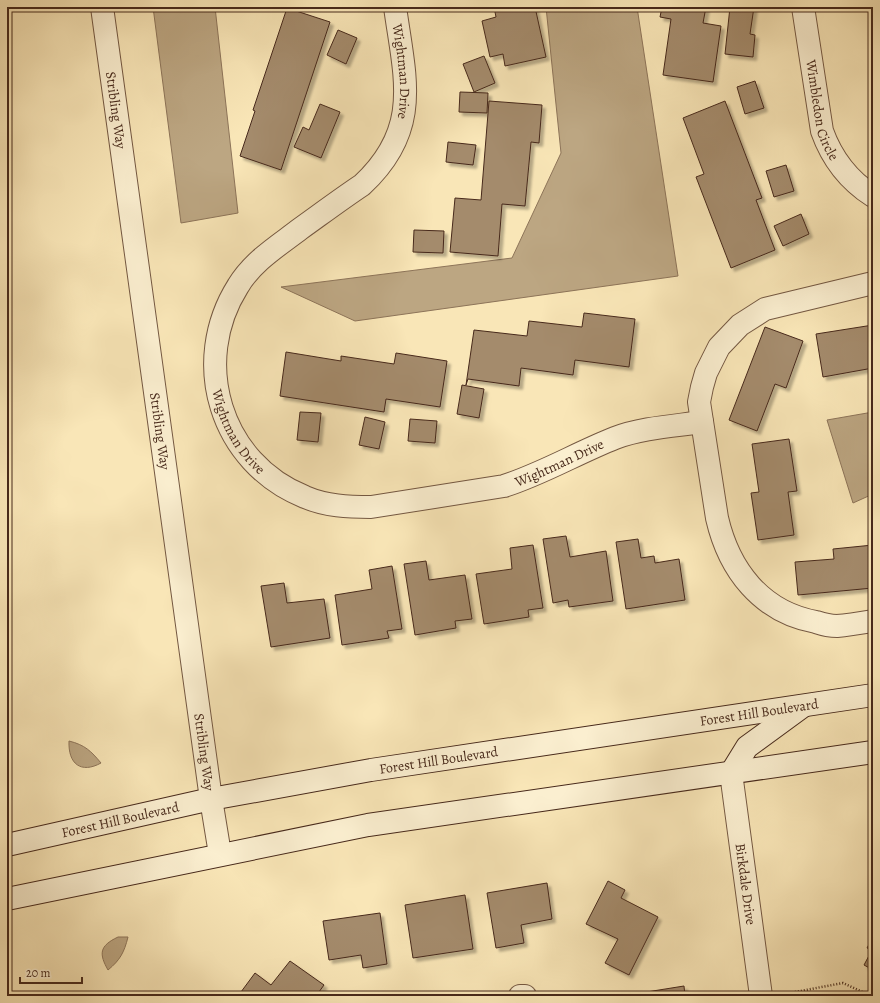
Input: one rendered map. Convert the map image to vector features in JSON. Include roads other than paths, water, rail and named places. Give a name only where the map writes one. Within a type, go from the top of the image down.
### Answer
[{"type":"street","name":"Stribling Way","points":[[102,7],[211,799],[220,854]]},
{"type":"street","name":"Wightman Drive","points":[[395,7],[406,94],[402,123],[390,151],[373,174],[362,184],[260,259],[239,284],[224,313],[216,345],[214,371],[222,409],[232,434],[241,448],[263,472],[276,482],[301,496],[321,503],[338,506],[370,507],[504,486],[521,481],[616,438],[636,432],[702,422]]},
{"type":"street","name":"Wimbledon Circle","points":[[803,7],[822,131],[834,157],[851,180],[873,196]]},
{"type":"street","points":[[873,283],[765,309],[740,325],[720,347],[706,373],[699,402],[717,518],[721,534],[733,562],[747,582],[763,598],[776,607],[805,620],[835,626],[873,621]]},
{"type":"street","name":"Forest Hill Boulevard","points":[[7,845],[211,799],[371,770],[873,694]]},
{"type":"street","points":[[731,773],[747,747],[806,704]]},
{"type":"street","points":[[7,899],[368,824],[873,752]]},
{"type":"street","name":"Birkdale Drive","points":[[731,773],[761,996]]}]
